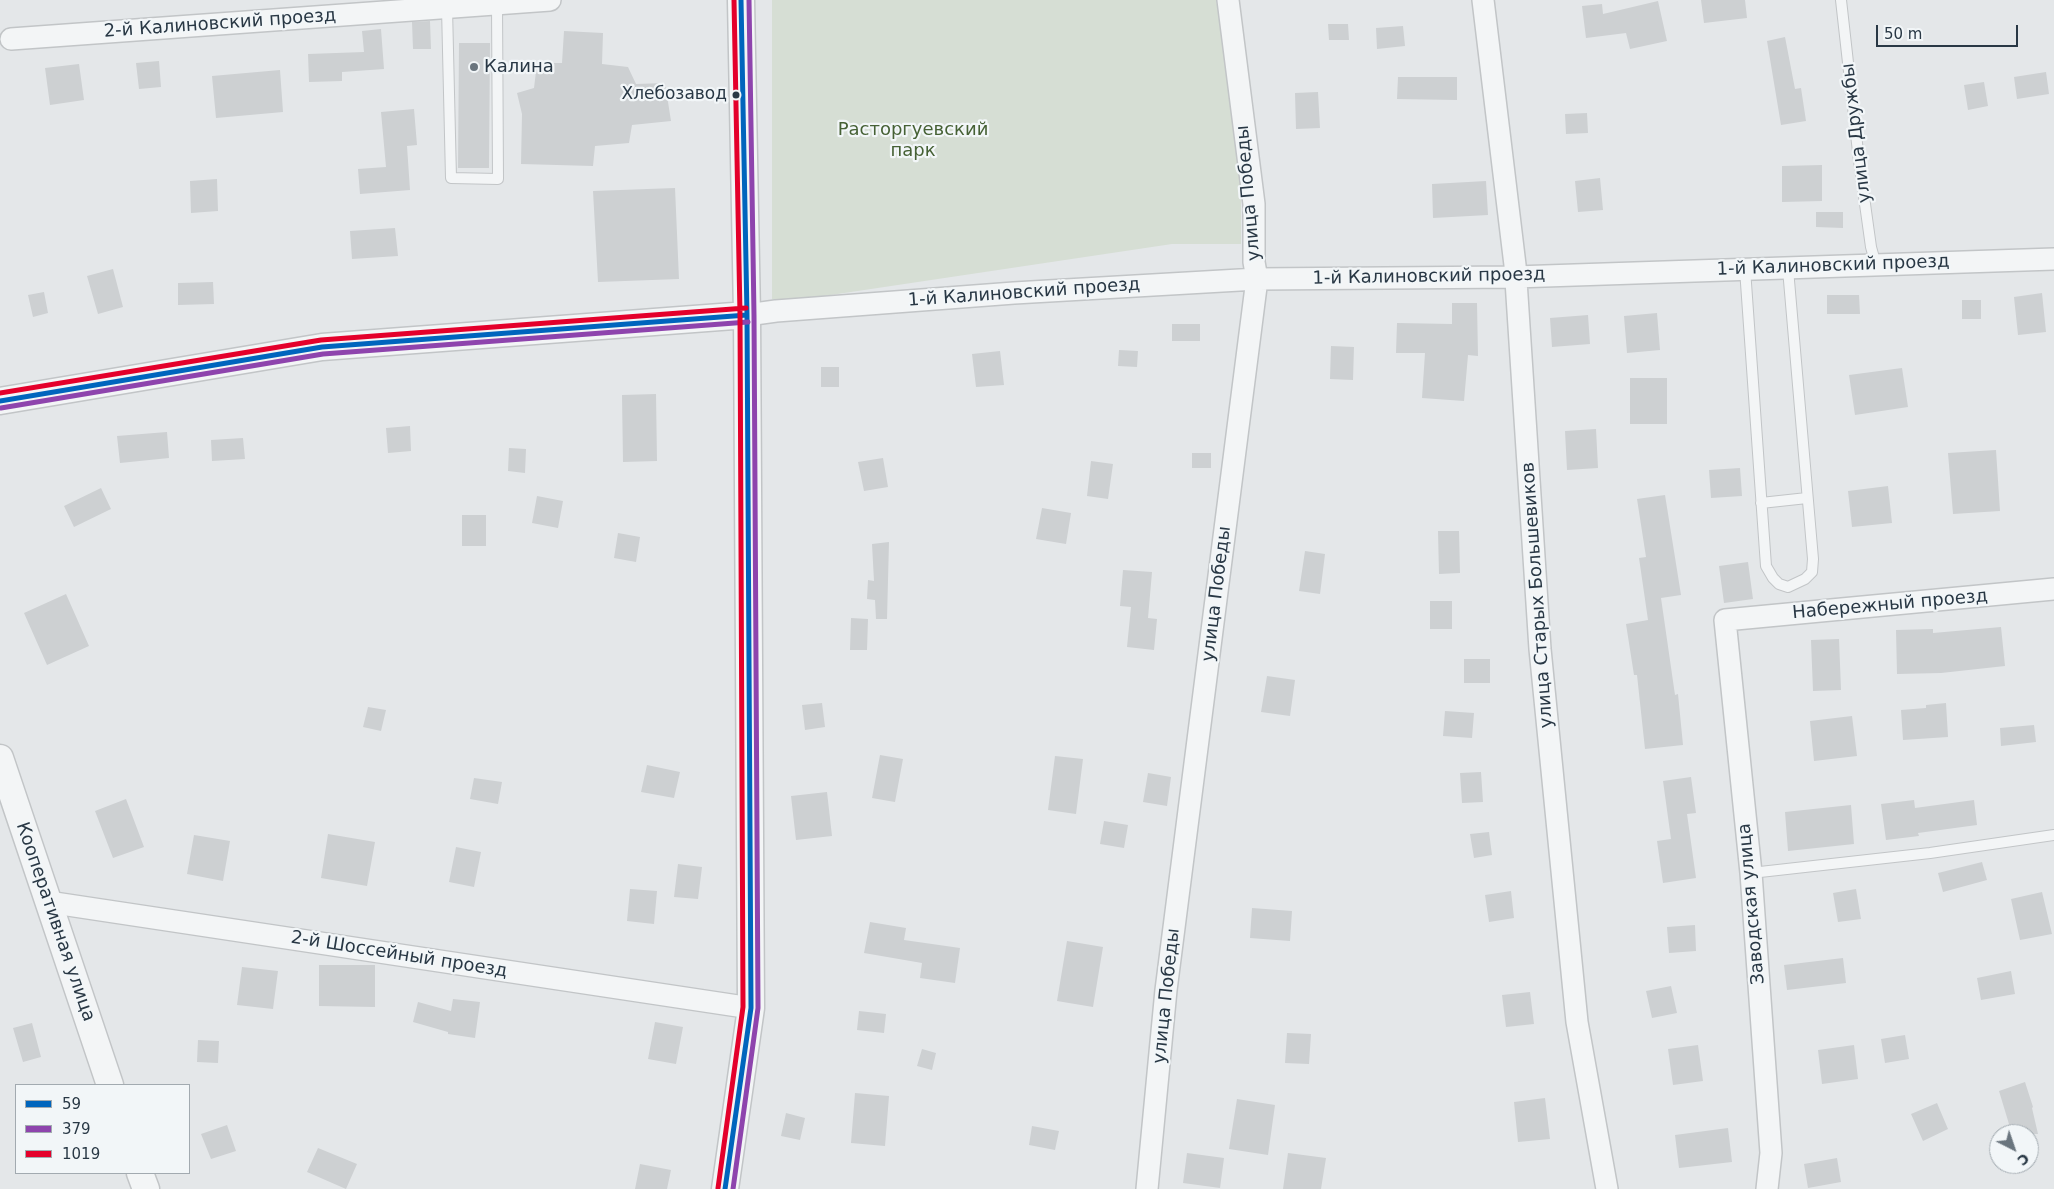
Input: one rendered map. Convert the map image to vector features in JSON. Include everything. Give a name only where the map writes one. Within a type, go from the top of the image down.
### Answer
[{"type":"street","name":"2-й Калиновский проезд","points":[[11,39],[550,0]]},
{"type":"street","points":[[726,1189],[751,1008],[747,315],[741,0]]},
{"type":"street","name":"улица Победы","points":[[1147,1189],[1166,990],[1258,279],[1254,262],[1254,204],[1228,0]]},
{"type":"street","name":"улица Старых Большевиков","points":[[1483,0],[1515,264],[1540,649],[1577,1022],[1607,1189]]},
{"type":"street","name":"1-й Калиновский проезд","points":[[0,401],[322,347],[1014,293],[1258,279],[1515,277],[2054,259]]},
{"type":"street","name":"Набережный проезд","points":[[1725,620],[2054,589]]},
{"type":"street","name":"Заводская улица","points":[[1725,620],[1751,873],[1771,1153],[1768,1189]]},
{"type":"street","name":"Кооперативная улица","points":[[0,758],[110,1084]]},
{"type":"street","name":"2-й Шоссейный проезд","points":[[48,902],[751,1008]]},
{"type":"street","points":[[140,1174],[146,1189]]},
{"type":"lane","name":"улица Дружбы","points":[[1841,0],[1859,161],[1871,247],[1876,265]]},
{"type":"lane","points":[[447,8],[451,178],[498,179],[497,4]]},
{"type":"lane","points":[[1745,269],[1766,566],[1778,584],[1788,587],[1799,584],[1812,572],[1814,559],[1807,498],[1788,269]]},
{"type":"lane","points":[[1761,503],[1807,498]]},
{"type":"lane","points":[[1751,873],[1930,853],[2054,835]]},
{"type":"green space","name":"Расторгуевский парк","points":[[772,0],[1216,0],[1232,88],[1241,161],[1241,244],[1172,244],[784,302],[772,299]]},
{"type":"building","points":[[1701,0],[1745,0],[1747,18],[1704,23]]},
{"type":"building","points":[[1658,1],[1667,41],[1630,49],[1626,33],[1586,38],[1582,6],[1602,4],[1603,14]]},
{"type":"building","points":[[430,21],[431,49],[413,49],[412,22]]},
{"type":"building","points":[[1328,24],[1348,24],[1349,40],[1329,40]]},
{"type":"building","points":[[1403,26],[1405,46],[1377,49],[1376,28]]},
{"type":"building","points":[[381,29],[384,69],[342,72],[342,81],[309,82],[308,54],[364,52],[362,31]]},
{"type":"building","points":[[564,31],[603,33],[602,64],[628,67],[636,84],[665,83],[671,121],[632,125],[629,143],[595,146],[593,166],[521,164],[522,114],[517,93],[534,88],[537,63],[562,63]]},
{"type":"building","points":[[1785,37],[1795,89],[1801,88],[1806,121],[1781,125],[1767,41]]},
{"type":"building","points":[[459,43],[490,43],[489,168],[458,168]]},
{"type":"building","points":[[159,61],[161,87],[139,89],[136,63]]},
{"type":"building","points":[[79,64],[84,100],[50,105],[45,68]]},
{"type":"building","points":[[280,70],[283,112],[216,118],[212,76]]},
{"type":"building","points":[[2046,72],[2049,94],[2017,99],[2014,77]]},
{"type":"building","points":[[1398,77],[1457,77],[1457,100],[1397,99]]},
{"type":"building","points":[[1984,82],[1988,106],[1968,110],[1964,85]]},
{"type":"building","points":[[1318,92],[1320,128],[1296,129],[1295,93]]},
{"type":"building","points":[[414,109],[417,145],[407,146],[410,190],[360,194],[358,169],[386,167],[381,112]]},
{"type":"building","points":[[1587,113],[1588,133],[1566,134],[1565,114]]},
{"type":"building","points":[[1822,165],[1822,201],[1782,202],[1782,166]]},
{"type":"building","points":[[1600,178],[1603,210],[1578,212],[1575,181]]},
{"type":"building","points":[[217,179],[218,211],[191,213],[190,181]]},
{"type":"building","points":[[1486,181],[1488,215],[1433,218],[1432,184]]},
{"type":"building","points":[[675,188],[679,279],[598,282],[593,191]]},
{"type":"building","points":[[1816,212],[1843,212],[1843,228],[1816,227]]},
{"type":"building","points":[[395,228],[398,256],[352,259],[350,231]]},
{"type":"building","points":[[113,269],[123,307],[98,314],[87,276]]},
{"type":"building","points":[[213,282],[214,304],[178,305],[178,283]]},
{"type":"building","points":[[44,292],[48,313],[33,317],[28,295]]},
{"type":"building","points":[[2042,293],[2046,332],[2018,335],[2014,297]]},
{"type":"building","points":[[1827,295],[1859,295],[1860,314],[1827,314]]},
{"type":"building","points":[[1962,300],[1981,300],[1981,319],[1962,319]]},
{"type":"building","points":[[1452,303],[1477,303],[1478,356],[1468,355],[1464,401],[1422,398],[1425,353],[1396,353],[1397,323],[1452,324]]},
{"type":"building","points":[[1657,313],[1660,350],[1627,353],[1624,316]]},
{"type":"building","points":[[1588,315],[1590,344],[1552,347],[1550,318]]},
{"type":"building","points":[[1172,324],[1200,324],[1200,341],[1172,341]]},
{"type":"building","points":[[1331,346],[1354,347],[1353,380],[1330,379]]},
{"type":"building","points":[[1119,350],[1138,351],[1137,367],[1118,366]]},
{"type":"building","points":[[1000,351],[1004,385],[976,387],[972,354]]},
{"type":"building","points":[[821,367],[839,367],[839,387],[821,387]]},
{"type":"building","points":[[1902,368],[1908,407],[1855,415],[1849,375]]},
{"type":"building","points":[[1630,378],[1667,378],[1667,424],[1630,424]]},
{"type":"building","points":[[656,394],[657,461],[623,462],[622,395]]},
{"type":"building","points":[[410,426],[411,451],[388,453],[386,428]]},
{"type":"building","points":[[1596,429],[1598,468],[1567,470],[1565,431]]},
{"type":"building","points":[[167,432],[169,458],[120,463],[117,436]]},
{"type":"building","points":[[243,438],[245,459],[212,461],[211,440]]},
{"type":"building","points":[[509,448],[526,449],[525,473],[508,471]]},
{"type":"building","points":[[1996,450],[2000,511],[1953,514],[1948,453]]},
{"type":"building","points":[[1192,453],[1211,453],[1211,468],[1192,468]]},
{"type":"building","points":[[883,458],[888,487],[864,491],[858,462]]},
{"type":"building","points":[[1091,461],[1113,464],[1108,499],[1087,496]]},
{"type":"building","points":[[1740,468],[1742,496],[1711,498],[1709,470]]},
{"type":"building","points":[[1888,486],[1892,523],[1852,527],[1848,491]]},
{"type":"building","points":[[101,488],[111,509],[74,527],[64,506]]},
{"type":"building","points":[[1665,495],[1681,595],[1661,598],[1675,695],[1678,694],[1683,745],[1645,749],[1637,675],[1634,675],[1626,624],[1648,620],[1639,558],[1646,557],[1637,499]]},
{"type":"building","points":[[537,496],[563,501],[558,528],[532,523]]},
{"type":"building","points":[[1042,508],[1071,513],[1066,544],[1036,539]]},
{"type":"building","points":[[462,515],[486,515],[486,546],[462,546]]},
{"type":"building","points":[[1438,531],[1459,531],[1460,573],[1439,574]]},
{"type":"building","points":[[618,533],[640,537],[636,562],[614,558]]},
{"type":"building","points":[[889,542],[887,619],[876,619],[875,600],[867,599],[868,580],[874,581],[872,544]]},
{"type":"building","points":[[1305,551],[1325,554],[1320,594],[1299,591]]},
{"type":"building","points":[[1748,562],[1753,599],[1724,603],[1719,566]]},
{"type":"building","points":[[1123,570],[1152,572],[1148,618],[1157,619],[1154,650],[1127,647],[1131,607],[1120,606]]},
{"type":"building","points":[[66,594],[89,646],[47,665],[24,613]]},
{"type":"building","points":[[1430,601],[1452,601],[1452,629],[1430,629]]},
{"type":"building","points":[[851,618],[868,619],[867,650],[850,650]]},
{"type":"building","points":[[2001,627],[2005,666],[1941,673],[1897,674],[1896,630],[1933,629],[1933,633]]},
{"type":"building","points":[[1839,639],[1841,690],[1813,691],[1811,640]]},
{"type":"building","points":[[1464,659],[1490,659],[1490,683],[1464,683]]},
{"type":"building","points":[[1267,676],[1295,680],[1290,716],[1261,712]]},
{"type":"building","points":[[822,703],[825,727],[805,730],[802,705]]},
{"type":"building","points":[[1946,703],[1948,737],[1903,740],[1901,710],[1926,708],[1926,705]]},
{"type":"building","points":[[368,707],[386,710],[381,731],[363,727]]},
{"type":"building","points":[[1445,711],[1474,713],[1472,738],[1443,736]]},
{"type":"building","points":[[1852,716],[1857,756],[1814,761],[1810,721]]},
{"type":"building","points":[[2034,725],[2036,742],[2001,746],[2000,728]]},
{"type":"building","points":[[880,755],[903,759],[895,802],[872,798]]},
{"type":"building","points":[[1055,756],[1083,759],[1076,814],[1048,810]]},
{"type":"building","points":[[647,765],[680,772],[674,798],[641,792]]},
{"type":"building","points":[[1481,772],[1483,802],[1462,803],[1460,773]]},
{"type":"building","points":[[1148,773],[1171,777],[1167,806],[1143,802]]},
{"type":"building","points":[[1691,777],[1696,813],[1687,814],[1696,878],[1663,883],[1657,841],[1671,839],[1663,781]]},
{"type":"building","points":[[474,778],[502,782],[498,804],[470,799]]},
{"type":"building","points":[[827,792],[832,836],[796,840],[791,796]]},
{"type":"building","points":[[126,799],[144,847],[113,858],[95,811]]},
{"type":"building","points":[[1914,800],[1915,808],[1974,800],[1977,825],[1918,833],[1919,836],[1886,840],[1881,804]]},
{"type":"building","points":[[1851,805],[1854,844],[1788,851],[1785,812]]},
{"type":"building","points":[[1104,821],[1128,825],[1124,848],[1100,844]]},
{"type":"building","points":[[1489,832],[1492,855],[1474,858],[1470,834]]},
{"type":"building","points":[[328,834],[375,842],[367,886],[321,878]]},
{"type":"building","points":[[194,835],[230,841],[223,881],[187,874]]},
{"type":"building","points":[[456,847],[481,852],[474,887],[449,882]]},
{"type":"building","points":[[1982,862],[1987,880],[1943,892],[1938,873]]},
{"type":"building","points":[[678,864],[702,867],[698,899],[674,897]]},
{"type":"building","points":[[630,889],[657,891],[654,924],[627,921]]},
{"type":"building","points":[[1856,889],[1861,919],[1838,922],[1833,893]]},
{"type":"building","points":[[1511,891],[1514,918],[1489,922],[1485,895]]},
{"type":"building","points":[[2042,892],[2052,934],[2020,940],[2011,899]]},
{"type":"building","points":[[1252,908],[1292,911],[1290,941],[1250,938]]},
{"type":"building","points":[[870,922],[906,928],[904,940],[960,948],[955,983],[920,978],[922,963],[864,953]]},
{"type":"building","points":[[1695,925],[1696,951],[1669,953],[1667,927]]},
{"type":"building","points":[[1067,941],[1103,947],[1093,1007],[1057,1001]]},
{"type":"building","points":[[1843,958],[1846,983],[1787,990],[1784,965]]},
{"type":"building","points":[[319,965],[375,965],[375,1007],[319,1006]]},
{"type":"building","points":[[242,967],[278,971],[273,1009],[237,1005]]},
{"type":"building","points":[[2011,971],[2015,994],[1981,1000],[1977,978]]},
{"type":"building","points":[[1671,986],[1677,1013],[1652,1018],[1646,991]]},
{"type":"building","points":[[1530,992],[1534,1024],[1506,1027],[1502,995]]},
{"type":"building","points":[[453,999],[480,1002],[475,1038],[448,1034],[448,1032],[413,1022],[418,1002],[451,1011]]},
{"type":"building","points":[[859,1011],[886,1014],[884,1033],[857,1030]]},
{"type":"building","points":[[655,1022],[683,1027],[676,1064],[648,1059]]},
{"type":"building","points":[[32,1023],[41,1057],[23,1062],[13,1028]]},
{"type":"building","points":[[1287,1033],[1311,1034],[1309,1064],[1285,1063]]},
{"type":"building","points":[[1905,1035],[1909,1059],[1885,1063],[1881,1039]]},
{"type":"building","points":[[198,1040],[219,1041],[218,1063],[197,1062]]},
{"type":"building","points":[[1698,1045],[1703,1081],[1673,1085],[1668,1049]]},
{"type":"building","points":[[1854,1045],[1858,1079],[1822,1084],[1818,1050]]},
{"type":"building","points":[[922,1049],[936,1053],[932,1070],[917,1066]]},
{"type":"building","points":[[2025,1082],[2033,1107],[2036,1124],[2009,1124],[1999,1091]]},
{"type":"building","points":[[855,1093],[889,1096],[885,1146],[851,1143]]},
{"type":"building","points":[[1545,1098],[1550,1139],[1518,1142],[1514,1102]]},
{"type":"building","points":[[1237,1099],[1275,1105],[1268,1155],[1229,1149]]},
{"type":"building","points":[[1937,1103],[1948,1129],[1923,1141],[1911,1114]]},
{"type":"building","points":[[786,1113],[805,1118],[800,1140],[781,1136]]},
{"type":"building","points":[[227,1125],[236,1151],[211,1159],[201,1134]]},
{"type":"building","points":[[1032,1126],[1059,1131],[1055,1150],[1029,1145]]},
{"type":"building","points":[[1728,1128],[1732,1162],[1679,1168],[1675,1135]]},
{"type":"building","points":[[318,1148],[357,1164],[346,1189],[307,1172]]},
{"type":"building","points":[[1187,1153],[1224,1158],[1220,1188],[1183,1183]]},
{"type":"building","points":[[1288,1153],[1326,1158],[1321,1189],[1283,1189]]},
{"type":"building","points":[[1837,1158],[1841,1182],[1808,1188],[1804,1164]]},
{"type":"building","points":[[640,1164],[671,1170],[667,1189],[635,1189]]},
{"type":"transit line","name":"1019","points":[[718,1188],[743,1007],[740,315],[734,0]]},
{"type":"transit line","name":"59","points":[[725,1189],[751,1008],[747,315],[741,0]]},
{"type":"transit line","name":"379","points":[[733,1189],[758,1008],[754,315],[749,0]]},
{"type":"transit line","name":"1019","points":[[0,393],[321,340],[746,308]]},
{"type":"transit line","name":"59","points":[[0,401],[322,347],[747,315]]},
{"type":"transit line","name":"379","points":[[1,408],[323,354],[748,322]]},
{"type":"place","name":"Калина","points":[[474,67]]},
{"type":"place","name":"Хлебозавод","points":[[736,95]]}]
